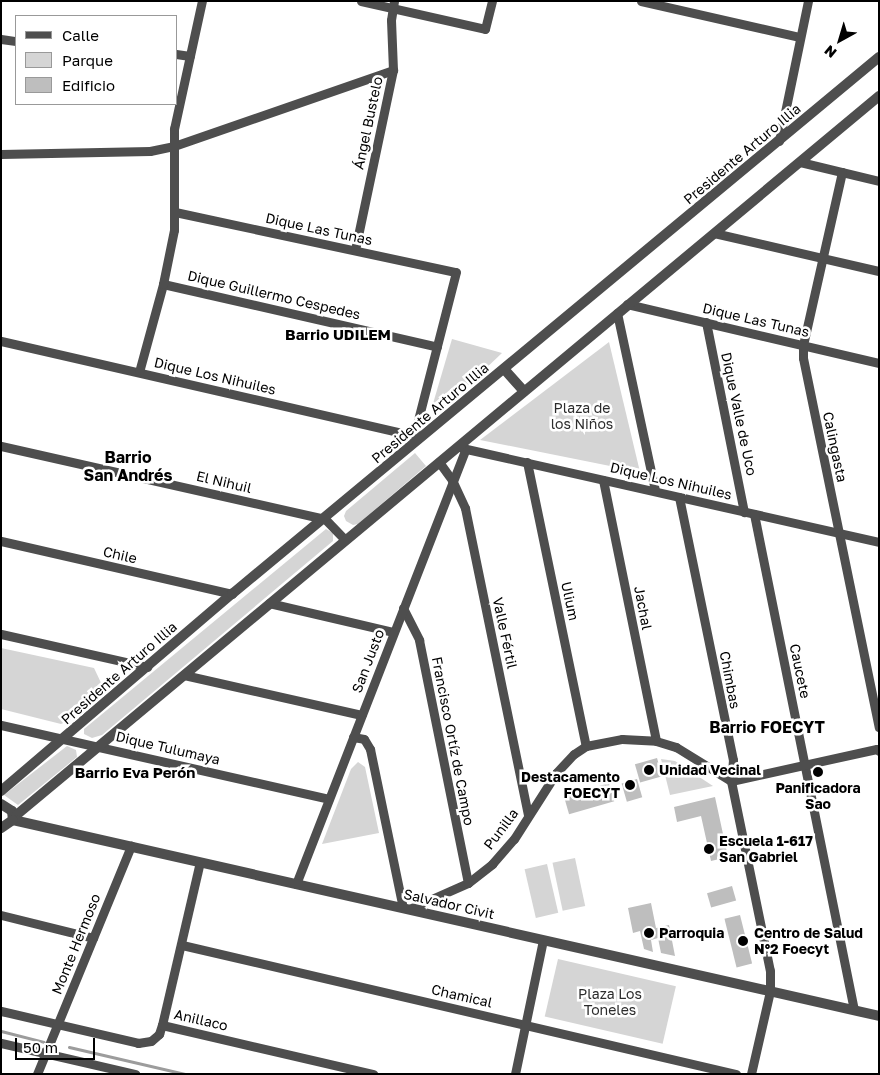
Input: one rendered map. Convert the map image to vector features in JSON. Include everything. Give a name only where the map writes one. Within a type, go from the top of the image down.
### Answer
[{"type":"street","points":[[139,372],[163,284],[175,212],[174,129],[202,1]]},
{"type":"street","points":[[361,1],[393,5],[485,29],[492,1]]},
{"type":"street","points":[[641,1],[800,37]]},
{"type":"street","points":[[779,140],[808,1]]},
{"type":"street","name":"Ángel Bustelo","points":[[355,250],[393,70],[391,20],[393,5]]},
{"type":"street","points":[[1,39],[15,41]]},
{"type":"street","points":[[178,54],[190,56]]},
{"type":"street","name":"Presidente Arturo Illia","points":[[1,791],[232,594],[325,519],[418,437],[504,369],[879,57]]},
{"type":"street","points":[[1,154],[150,151],[174,146],[393,70]]},
{"type":"street","points":[[1,828],[439,462],[462,448],[524,391],[617,312],[879,96]]},
{"type":"street","points":[[800,162],[879,181]]},
{"type":"street","name":"Calingasta","points":[[842,172],[803,345],[803,358],[879,727]]},
{"type":"street","name":"Dique Las Tunas","points":[[175,212],[456,272],[437,347]]},
{"type":"street","points":[[714,233],[879,271]]},
{"type":"street","name":"Dique Guillermo Cespedes","points":[[163,284],[437,347]]},
{"type":"street","name":"Dique Las Tunas","points":[[627,304],[879,363]]},
{"type":"street","points":[[617,312],[655,491]]},
{"type":"street","name":"Dique Valle de Uco","points":[[706,322],[749,513]]},
{"type":"street","name":"Dique Los Nihuiles","points":[[1,341],[418,437]]},
{"type":"street","points":[[418,437],[437,347]]},
{"type":"street","points":[[504,369],[524,391]]},
{"type":"street","name":"El Nihuil","points":[[1,446],[325,519]]},
{"type":"street","name":"Dique Los Nihuiles","points":[[462,448],[879,542]]},
{"type":"street","name":"San Justo","points":[[296,884],[452,480],[462,448]]},
{"type":"street","name":"Valle Fértil","points":[[439,462],[452,480],[465,508],[528,816]]},
{"type":"street","name":"Ulium","points":[[527,462],[586,746]]},
{"type":"street","name":"Jachal","points":[[604,480],[656,741]]},
{"type":"street","name":"Chimbas","points":[[679,497],[733,760],[731,781],[770,971],[770,991],[751,1074]]},
{"type":"street","name":"Caucete","points":[[749,513],[805,764],[854,1010]]},
{"type":"street","points":[[325,519],[346,540]]},
{"type":"street","name":"Chile","points":[[1,542],[232,594]]},
{"type":"street","points":[[269,603],[394,632]]},
{"type":"street","name":"Francisco Ortíz de Campo","points":[[403,608],[419,640],[468,883]]},
{"type":"street","points":[[1,634],[147,666]]},
{"type":"street","points":[[184,675],[362,715]]},
{"type":"street","name":"Dique Tulumaya","points":[[1,725],[329,799]]},
{"type":"street","points":[[353,738],[364,739],[370,749],[406,908]]},
{"type":"street","name":"Punilla","points":[[406,908],[468,883],[500,856],[556,773],[574,754],[586,746],[622,739],[656,741],[676,748],[731,781]]},
{"type":"street","points":[[731,781],[878,749]]},
{"type":"street","points":[[1,804],[12,810],[14,818]]},
{"type":"street","name":"Salvador Civit","points":[[14,818],[879,1016]]},
{"type":"street","name":"Monte Hermoso","points":[[37,1074],[131,846]]},
{"type":"street","points":[[162,1025],[200,862]]},
{"type":"street","points":[[1,915],[93,938]]},
{"type":"street","points":[[515,1074],[543,940]]},
{"type":"street","name":"Chamical","points":[[182,945],[736,1074]]},
{"type":"street","name":"Anillaco","points":[[1,1011],[138,1043],[151,1041],[159,1034],[162,1025],[373,1074]]},
{"type":"street","points":[[1,1043],[136,1074]]},
{"type":"green space","points":[[452,339],[502,353],[442,410],[432,407]]},
{"type":"green space","name":"Plaza de los Niños","points":[[609,342],[640,472],[480,440]]},
{"type":"green space","points":[[415,453],[426,466],[358,524],[353,525],[346,521],[344,516],[346,511]]},
{"type":"green space","points":[[326,529],[333,533],[333,541],[102,735],[92,738],[84,734],[84,729]]},
{"type":"green space","points":[[1,648],[94,668],[103,687],[70,720],[61,724],[1,709]]},
{"type":"green space","points":[[67,746],[76,750],[77,757],[18,805],[4,795]]},
{"type":"green space","points":[[661,759],[675,761],[713,786],[670,795]]},
{"type":"green space","points":[[358,762],[365,767],[379,833],[322,844],[351,769]]},
{"type":"green space","points":[[575,858],[585,906],[563,911],[553,863]]},
{"type":"green space","points":[[547,864],[558,913],[536,918],[525,869]]},
{"type":"green space","name":"Plaza Los Toneles","points":[[558,959],[676,986],[663,1044],[545,1016]]},
{"type":"building","name":"Unidad Vecinal","points":[[657,758],[662,776],[640,783],[635,764]]},
{"type":"building","points":[[637,779],[642,797],[627,802],[622,783]]},
{"type":"building","points":[[609,783],[614,801],[569,814],[564,796]]},
{"type":"building","points":[[715,797],[728,857],[711,861],[701,816],[677,822],[674,807]]},
{"type":"building","points":[[732,886],[736,900],[711,908],[707,893]]},
{"type":"building","points":[[651,903],[656,928],[669,925],[675,956],[661,953],[658,938],[651,940],[653,952],[644,949],[640,931],[633,933],[628,908]]},
{"type":"building","points":[[740,915],[752,964],[737,967],[724,919]]},
{"type":"waterway","points":[[1,1031],[44,1042]]},
{"type":"waterway","points":[[69,1047],[185,1074]]},
{"type":"place","name":"Unidad Vecinal","points":[[649,770]]},
{"type":"place","name":"Panificadora Sao","points":[[818,772]]},
{"type":"place","name":"Destacamento FOECYT","points":[[630,785]]},
{"type":"place","name":"Escuela 1-617 San Gabriel","points":[[709,849]]},
{"type":"place","name":"Parroquia","points":[[649,933]]},
{"type":"place","name":"Centro de Salud N°2 Foecyt","points":[[743,941]]},
{"type":"district","name":"Barrio UDILEM","points":[[338,335]]},
{"type":"district","name":"Barrio San Andrés","points":[[128,466]]},
{"type":"district","name":"Barrio FOECYT","points":[[767,727]]},
{"type":"district","name":"Barrio Eva Perón","points":[[135,773]]}]
